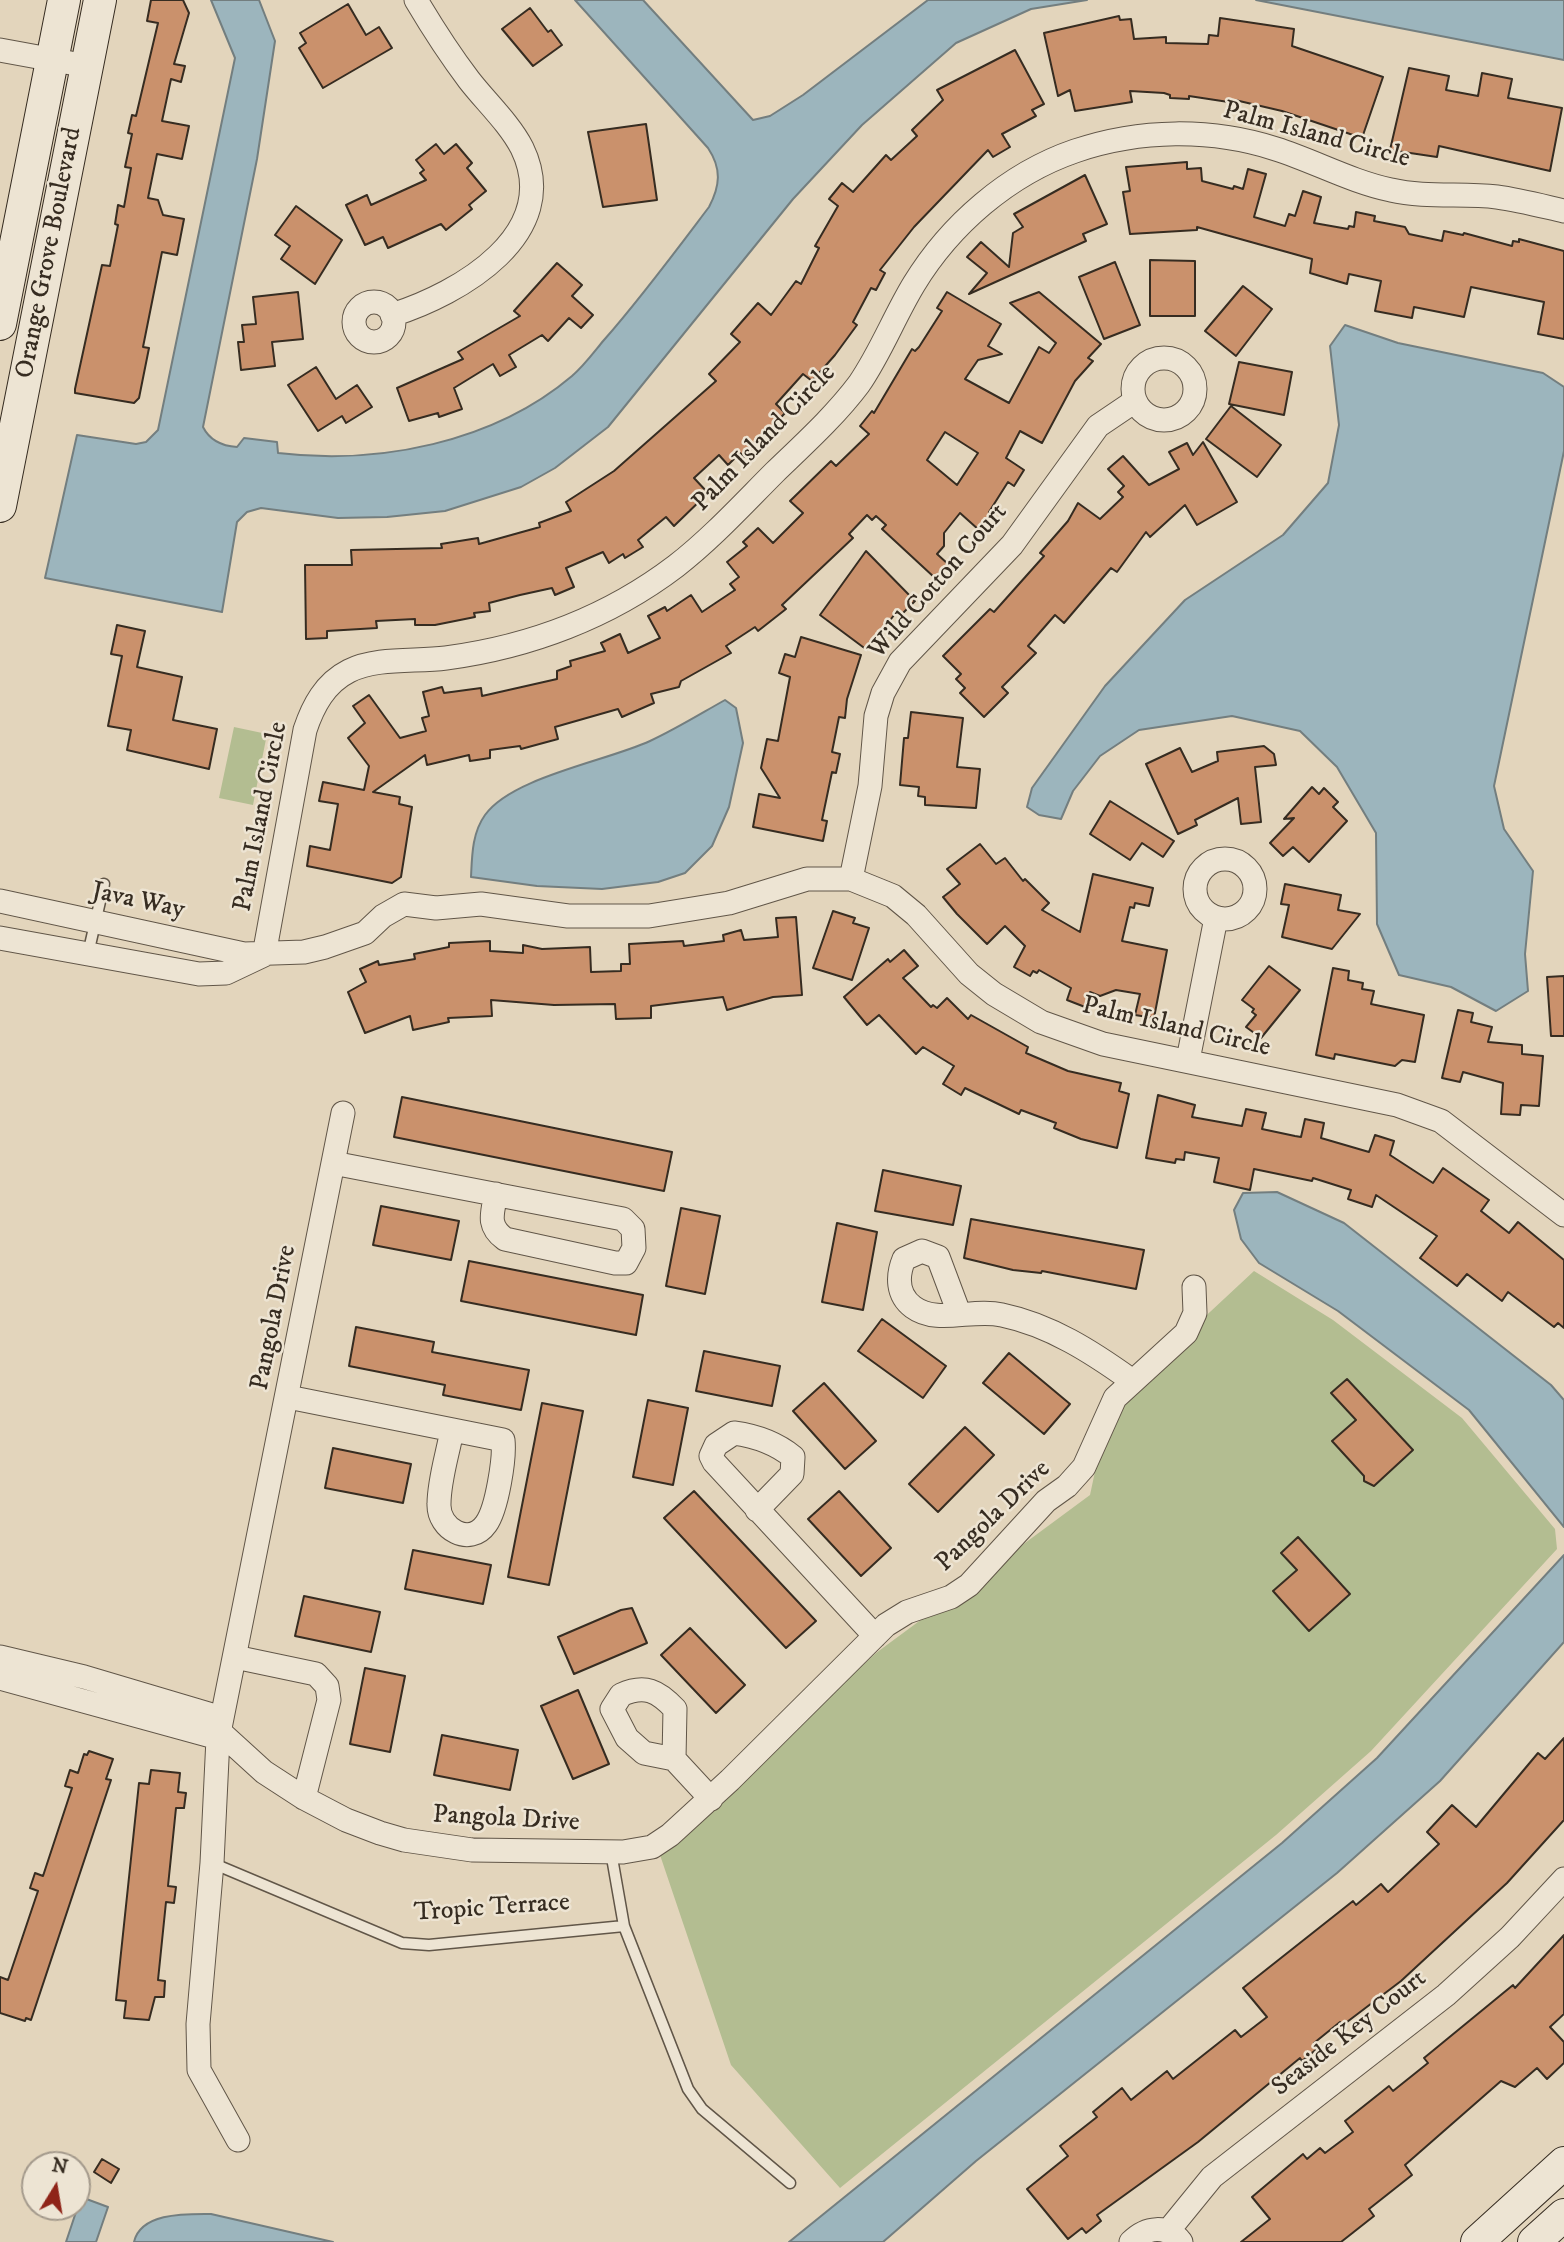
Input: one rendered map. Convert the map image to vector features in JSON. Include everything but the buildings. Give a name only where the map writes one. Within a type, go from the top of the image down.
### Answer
[{"type":"street","name":"Orange Grove Boulevard","points":[[0,322],[64,0]]},
{"type":"street","name":"Orange Grove Boulevard","points":[[0,506],[100,0]]},
{"type":"street","points":[[392,315],[426,304],[451,292],[494,260],[511,243],[524,220],[530,195],[529,171],[522,148],[468,78],[416,0]]},
{"type":"street","points":[[0,50],[87,66]]},
{"type":"street","name":"Palm Island Circle","points":[[264,955],[305,730],[312,708],[327,688],[347,672],[371,663],[444,658],[492,650],[545,636],[620,603],[666,574],[708,539],[837,410],[876,359],[912,287],[940,247],[973,213],[1032,170],[1073,152],[1112,141],[1152,134],[1193,134],[1234,138],[1274,148],[1392,191],[1499,197],[1564,211]]},
{"type":"street","points":[[0,322],[35,329]]},
{"type":"street","name":"Wild Cotton Court","points":[[851,878],[870,786],[876,716],[883,692],[900,662],[1012,545],[1097,426],[1135,401]]},
{"type":"street","name":"Palm Island Circle","points":[[0,937],[199,974],[226,973],[264,955],[304,952],[365,933],[383,916],[404,904],[436,908],[481,904],[568,916],[649,916],[729,903],[807,880],[851,878],[893,897],[916,915],[969,974],[1030,1017],[1092,1041],[1397,1105],[1441,1121],[1564,1216]]},
{"type":"street","name":"Java Way","points":[[0,901],[244,954],[264,955]]},
{"type":"street","points":[[1188,1060],[1216,918]]},
{"type":"street","name":"Pangola Drive","points":[[343,1113],[220,1729],[264,1772],[304,1798],[346,1820],[404,1840],[472,1850],[611,1852],[652,1847],[711,1799],[874,1636],[907,1612],[951,1597],[969,1585],[1046,1501],[1067,1486],[1084,1467],[1115,1398],[1131,1380],[1186,1334],[1195,1313],[1194,1287]]},
{"type":"street","points":[[333,1163],[496,1194],[624,1219],[633,1229],[634,1248],[626,1262],[615,1263],[505,1238],[494,1231],[491,1221],[496,1194]]},
{"type":"street","points":[[958,1313],[981,1311],[1024,1320],[1091,1351],[1131,1380]]},
{"type":"street","points":[[288,1397],[452,1430]]},
{"type":"street","points":[[757,1510],[874,1636]]},
{"type":"street","points":[[0,1657],[96,1680],[220,1729]]},
{"type":"street","points":[[235,1657],[316,1674],[327,1686],[330,1700],[304,1798]]},
{"type":"street","points":[[0,1678],[220,1729]]},
{"type":"street","points":[[220,1729],[198,2024],[200,2070],[238,2140]]},
{"type":"street","points":[[674,1759],[711,1799]]},
{"type":"street","name":"Seaside Key Court","points":[[1175,2236],[1212,2177],[1446,1996],[1510,1937],[1564,1878]]},
{"type":"street","points":[[1477,2242],[1564,2163]]},
{"type":"street","points":[[1534,2242],[1564,2215]]},
{"type":"street","points":[[1131,2242],[1148,2230],[1175,2236]]},
{"type":"lane","points":[[88,954],[104,884]]},
{"type":"lane","points":[[611,1852],[624,1926],[688,2089],[702,2109],[790,2183]]},
{"type":"lane","name":"Tropic Terrace","points":[[212,1863],[402,1943],[429,1945],[624,1926]]},
{"type":"green space","points":[[234,727],[267,734],[253,805],[219,798]]},
{"type":"green space","points":[[1254,1271],[1333,1320],[1462,1418],[1555,1529],[1557,1549],[1371,1751],[1276,1835],[840,2188],[731,2065],[659,1852],[876,1653],[1090,1495],[1109,1406]]},
{"type":"water","points":[[211,0],[259,0],[275,41],[257,159],[203,427],[213,439],[226,445],[237,447],[244,438],[277,442],[278,453],[316,456],[394,452],[433,444],[471,433],[507,418],[541,399],[585,363],[645,291],[709,207],[718,178],[716,163],[708,148],[575,0],[643,0],[753,120],[770,116],[803,95],[928,0],[1087,0],[1031,9],[956,43],[862,125],[793,199],[608,427],[555,468],[521,487],[445,511],[387,517],[338,518],[261,508],[247,512],[237,522],[222,612],[45,578],[77,435],[136,444],[146,442],[158,430],[235,58]]},
{"type":"water","points":[[1256,0],[1564,0],[1564,60]]},
{"type":"water","points":[[1345,325],[1398,343],[1543,373],[1564,387],[1564,451],[1494,786],[1504,829],[1533,871],[1525,954],[1528,991],[1496,1011],[1451,987],[1399,975],[1377,924],[1376,833],[1337,767],[1300,731],[1232,716],[1139,730],[1100,756],[1073,791],[1061,819],[1039,815],[1027,807],[1032,788],[1105,686],[1185,600],[1283,535],[1328,483],[1339,425],[1330,346]]},
{"type":"water","points":[[725,700],[736,708],[743,743],[729,807],[712,846],[685,873],[658,882],[602,889],[537,886],[471,877],[477,829],[485,815],[498,802],[538,780],[650,741]]},
{"type":"water","points":[[1277,1192],[1344,1223],[1551,1385],[1564,1400],[1564,1527],[1469,1410],[1338,1311],[1259,1263],[1241,1239],[1234,1210],[1243,1193]]},
{"type":"water","points":[[1564,1555],[1564,1642],[1440,1781],[1337,1873],[976,2161],[883,2242],[789,2242],[1282,1843],[1377,1758]]},
{"type":"water","points":[[91,2201],[108,2207],[96,2242],[66,2242],[73,2221],[91,2221]]},
{"type":"water","points":[[211,2214],[333,2242],[134,2242],[138,2232],[155,2220],[178,2215]]}]
